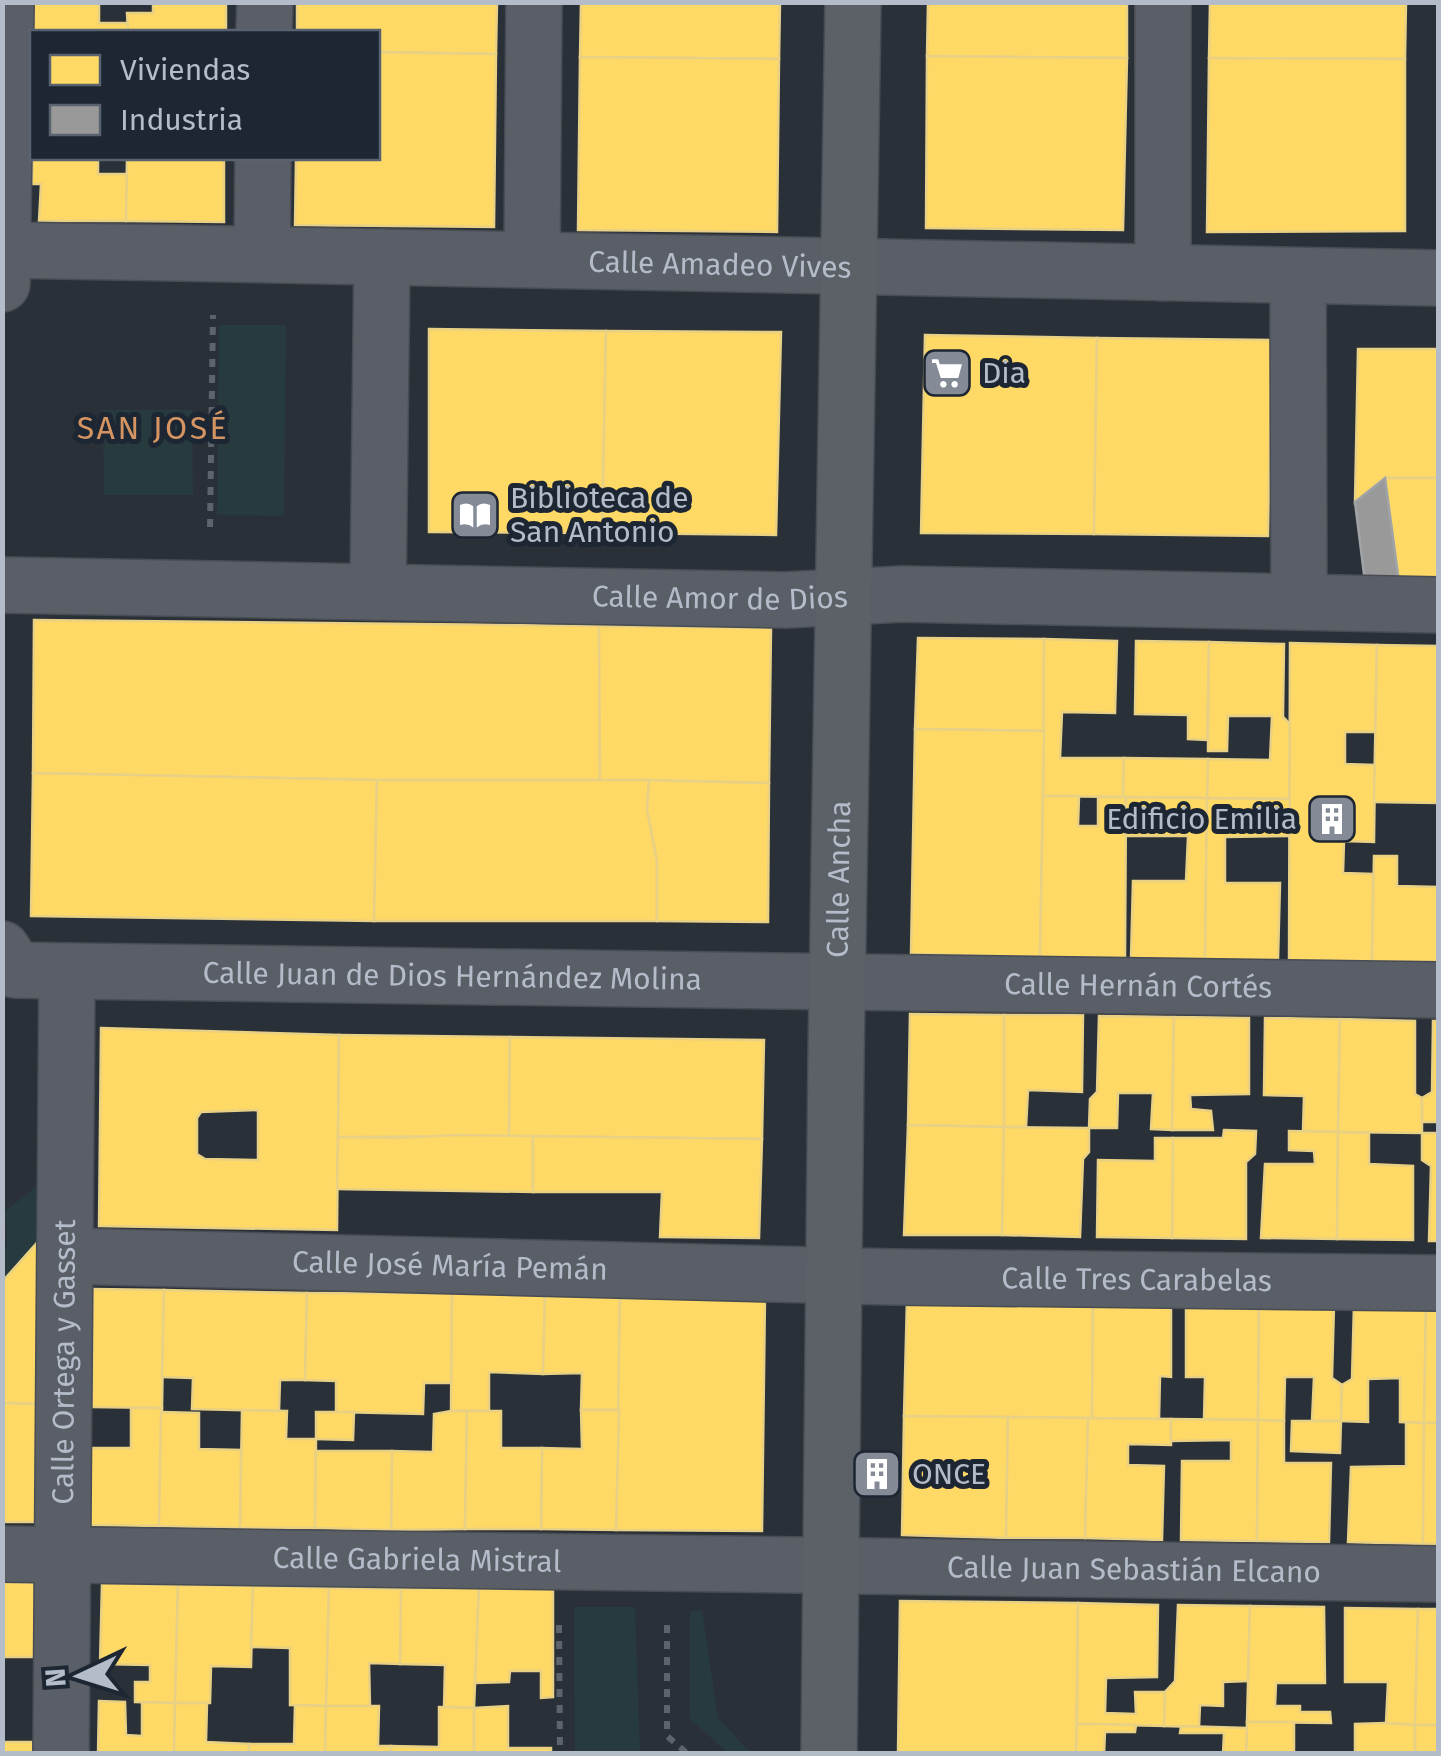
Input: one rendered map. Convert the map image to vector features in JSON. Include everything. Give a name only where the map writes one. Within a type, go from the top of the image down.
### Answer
[{"type":"main road","name":"Calle Ancha","points":[[829,1754],[853,2]]},
{"type":"street","points":[[2,284],[6,2]]},
{"type":"street","points":[[264,2],[264,30]]},
{"type":"street","points":[[532,259],[534,2]]},
{"type":"street","points":[[1162,273],[1163,2]]},
{"type":"street","points":[[262,254],[263,160]]},
{"type":"street","name":"Calle Amadeo Vives","points":[[3,250],[1438,278]]},
{"type":"street","points":[[378,592],[382,256]]},
{"type":"street","points":[[1298,276],[1299,600]]},
{"type":"street","name":"Calle Amor de Dios","points":[[2,585],[786,600],[902,594],[1438,604]]},
{"type":"street","name":"Calle Juan de Dios Hernández Molina","points":[[2,950],[15,970],[838,983]]},
{"type":"street","name":"Calle Ortega y Gasset","points":[[61,1754],[67,972]]},
{"type":"street","name":"Calle Hernán Cortés","points":[[838,983],[1438,990]]},
{"type":"street","name":"Calle José María Pemán","points":[[64,1256],[834,1275]]},
{"type":"street","name":"Calle Tres Carabelas","points":[[834,1275],[1438,1283]]},
{"type":"street","name":"Calle Gabriela Mistral","points":[[2,1554],[831,1566]]},
{"type":"street","name":"Calle Juan Sebastián Elcano","points":[[831,1566],[1438,1574]]},
{"type":"path","points":[[209,590],[213,324]]},
{"type":"path","points":[[559,1561],[560,1754]]},
{"type":"path","points":[[667,1562],[667,1736],[688,1754]]},
{"type":"green space","points":[[219,325],[286,325],[284,516],[217,515]]},
{"type":"green space","points":[[103,410],[192,410],[193,495],[104,495]]},
{"type":"green space","points":[[40,1184],[43,1236],[3,1282],[3,1252],[7,1247],[5,1211]]},
{"type":"green space","points":[[574,1607],[635,1607],[640,1753],[575,1753]]},
{"type":"green space","points":[[702,1610],[718,1718],[751,1753],[728,1753],[690,1719],[690,1611]]},
{"type":"building: Viviendas","points":[[34,2],[99,2],[99,23],[128,23],[128,30],[34,30]]},
{"type":"building: Viviendas","points":[[153,2],[226,2],[226,30],[128,30],[127,13],[153,13]]},
{"type":"building: Viviendas","points":[[297,2],[497,2],[496,54],[380,52],[380,30],[297,30]]},
{"type":"building: Viviendas","points":[[581,2],[780,2],[779,59],[580,57]]},
{"type":"building: Viviendas","points":[[928,2],[1127,2],[1127,58],[927,56]]},
{"type":"building: Viviendas","points":[[1210,2],[1406,2],[1405,59],[1209,58]]},
{"type":"building: Viviendas","points":[[380,52],[496,54],[494,227],[295,225],[296,160],[380,160]]},
{"type":"building: Viviendas","points":[[927,56],[1127,58],[1123,230],[926,228]]},
{"type":"building: Viviendas","points":[[580,57],[779,59],[777,232],[578,230]]},
{"type":"building: Viviendas","points":[[1209,58],[1405,59],[1405,231],[1207,232]]},
{"type":"building: Viviendas","points":[[33,160],[98,160],[98,174],[127,174],[126,221],[39,221],[41,184],[32,184]]},
{"type":"building: Viviendas","points":[[127,160],[224,160],[224,222],[126,221]]},
{"type":"building: Viviendas","points":[[429,329],[606,331],[602,533],[429,532]]},
{"type":"building: Viviendas","points":[[606,331],[781,332],[776,535],[602,533]]},
{"type":"building: Viviendas","points":[[925,335],[1097,338],[1094,534],[921,533]]},
{"type":"building: Viviendas","points":[[1097,338],[1272,340],[1268,536],[1094,534]]},
{"type":"building: Viviendas","points":[[1358,349],[1438,349],[1438,478],[1385,478],[1355,502]]},
{"type":"building: Viviendas","points":[[1385,478],[1438,478],[1438,583],[1399,583]]},
{"type":"building: Viviendas","points":[[34,620],[599,626],[600,780],[33,773]]},
{"type":"building: Viviendas","points":[[599,626],[771,628],[769,783],[600,780]]},
{"type":"building: Viviendas","points":[[918,638],[1044,639],[1044,731],[915,729]]},
{"type":"building: Viviendas","points":[[1044,639],[1117,641],[1115,713],[1062,712],[1060,758],[1124,758],[1123,797],[1043,796]]},
{"type":"building: Viviendas","points":[[1136,641],[1209,642],[1207,740],[1188,739],[1188,715],[1135,714]]},
{"type":"building: Viviendas","points":[[1209,642],[1284,644],[1283,717],[1290,724],[1290,799],[1207,798],[1208,759],[1270,760],[1272,716],[1228,716],[1227,751],[1208,751]]},
{"type":"building: Viviendas","name":"Edificio Emilia","points":[[1290,643],[1377,645],[1375,732],[1345,732],[1345,764],[1375,765],[1374,842],[1344,841],[1343,873],[1373,874],[1372,962],[1289,960]]},
{"type":"building: Viviendas","points":[[1377,645],[1438,646],[1438,803],[1374,802]]},
{"type":"building: Viviendas","points":[[915,729],[1044,731],[1040,957],[911,954]]},
{"type":"building: Viviendas","points":[[1124,758],[1208,759],[1207,798],[1123,797]]},
{"type":"building: Viviendas","points":[[33,773],[377,780],[374,921],[31,916]]},
{"type":"building: Viviendas","points":[[377,780],[649,780],[647,809],[657,861],[657,921],[374,921]]},
{"type":"building: Viviendas","points":[[649,780],[769,783],[768,922],[657,921],[657,861],[647,809]]},
{"type":"building: Viviendas","points":[[1043,796],[1079,796],[1078,826],[1098,826],[1098,797],[1126,797],[1125,958],[1040,957]]},
{"type":"building: Viviendas","points":[[1126,797],[1207,798],[1205,959],[1131,958],[1133,881],[1186,881],[1188,836],[1125,836]]},
{"type":"building: Viviendas","points":[[1207,798],[1290,799],[1289,836],[1225,837],[1225,883],[1280,883],[1278,960],[1205,959]]},
{"type":"building: Viviendas","points":[[1374,856],[1397,856],[1397,886],[1438,887],[1438,962],[1372,962]]},
{"type":"building: Viviendas","points":[[910,1014],[1004,1015],[1004,1127],[908,1125]]},
{"type":"building: Viviendas","points":[[1004,1015],[1083,1015],[1082,1092],[1028,1090],[1026,1127],[1004,1127]]},
{"type":"building: Viviendas","points":[[1099,1016],[1174,1017],[1172,1130],[1151,1129],[1153,1093],[1118,1093],[1117,1128],[1089,1128],[1090,1099],[1097,1092]]},
{"type":"building: Viviendas","points":[[1174,1017],[1249,1018],[1249,1094],[1190,1095],[1191,1109],[1211,1111],[1213,1130],[1172,1130]]},
{"type":"building: Viviendas","points":[[1265,1018],[1340,1019],[1338,1132],[1303,1131],[1304,1096],[1264,1095]]},
{"type":"building: Viviendas","points":[[1340,1019],[1415,1021],[1415,1094],[1422,1098],[1422,1133],[1338,1132]]},
{"type":"building: Viviendas","points":[[1433,1021],[1438,1021],[1438,1122],[1422,1122],[1422,1098],[1432,1092]]},
{"type":"building: Viviendas","points":[[101,1028],[339,1035],[337,1230],[99,1226]],"holes":[[[258,1110],[258,1160],[205,1159],[197,1154],[197,1118],[201,1112]]]},
{"type":"building: Viviendas","points":[[339,1035],[510,1037],[509,1136],[338,1137]]},
{"type":"building: Viviendas","points":[[510,1037],[764,1040],[762,1139],[509,1136]]},
{"type":"building: Viviendas","points":[[908,1125],[1004,1127],[1002,1235],[904,1235]]},
{"type":"building: Viviendas","points":[[1004,1127],[1089,1128],[1089,1152],[1083,1159],[1080,1237],[1002,1235]]},
{"type":"building: Viviendas","points":[[1224,1130],[1256,1131],[1255,1154],[1246,1162],[1246,1239],[1172,1238],[1173,1138],[1223,1138]]},
{"type":"building: Viviendas","points":[[1289,1131],[1338,1132],[1337,1239],[1261,1238],[1265,1164],[1315,1164],[1314,1151],[1289,1150]]},
{"type":"building: Viviendas","points":[[1338,1132],[1369,1133],[1369,1164],[1413,1166],[1413,1240],[1337,1239]]},
{"type":"building: Viviendas","points":[[1422,1133],[1438,1133],[1438,1241],[1429,1241],[1431,1166],[1422,1160]]},
{"type":"building: Viviendas","points":[[533,1136],[533,1192],[337,1189],[338,1137]]},
{"type":"building: Viviendas","points":[[533,1136],[762,1139],[759,1238],[660,1237],[662,1192],[533,1192]]},
{"type":"building: Viviendas","points":[[1155,1138],[1173,1138],[1172,1238],[1097,1237],[1098,1160],[1155,1161]]},
{"type":"building: Viviendas","points":[[43,1236],[37,1404],[2,1403],[2,1282]]},
{"type":"building: Viviendas","points":[[93,1289],[164,1290],[162,1408],[92,1407]]},
{"type":"building: Viviendas","points":[[164,1290],[307,1293],[305,1380],[280,1380],[279,1411],[192,1409],[193,1378],[162,1377]]},
{"type":"building: Viviendas","points":[[307,1293],[452,1293],[452,1383],[424,1383],[423,1414],[336,1412],[336,1381],[305,1380]]},
{"type":"building: Viviendas","points":[[452,1293],[545,1295],[543,1374],[489,1372],[489,1411],[451,1411]]},
{"type":"building: Viviendas","points":[[545,1295],[620,1296],[619,1410],[581,1410],[582,1373],[543,1374]]},
{"type":"building: Viviendas","points":[[620,1296],[765,1296],[762,1531],[616,1530]]},
{"type":"building: Viviendas","points":[[907,1299],[1093,1301],[1092,1418],[904,1416]]},
{"type":"building: Viviendas","points":[[1093,1301],[1171,1302],[1171,1377],[1160,1376],[1159,1419],[1092,1418]]},
{"type":"building: Viviendas","points":[[1186,1303],[1259,1304],[1258,1420],[1204,1419],[1205,1377],[1186,1377]]},
{"type":"building: Viviendas","points":[[1259,1304],[1334,1305],[1332,1378],[1342,1385],[1341,1421],[1312,1421],[1314,1377],[1285,1377],[1284,1421],[1258,1420]]},
{"type":"building: Viviendas","points":[[1354,1304],[1426,1306],[1424,1423],[1400,1422],[1400,1378],[1368,1379],[1368,1422],[1341,1421],[1342,1385],[1352,1379]]},
{"type":"building: Viviendas","points":[[1426,1306],[1438,1306],[1438,1423],[1424,1423]]},
{"type":"building: Viviendas","points":[[2,1403],[37,1404],[36,1522],[2,1522]]},
{"type":"building: Viviendas","points":[[131,1408],[162,1408],[159,1526],[90,1525],[91,1448],[131,1448]]},
{"type":"building: Viviendas","points":[[242,1410],[287,1411],[286,1439],[316,1439],[315,1528],[240,1528]]},
{"type":"building: Viviendas","points":[[581,1410],[619,1410],[616,1530],[541,1529],[542,1448],[582,1449]]},
{"type":"building: Viviendas","points":[[467,1411],[465,1529],[391,1530],[392,1451],[433,1452],[434,1414]]},
{"type":"building: Viviendas","points":[[467,1411],[501,1411],[501,1448],[542,1448],[541,1529],[465,1529]]},
{"type":"building: Viviendas","points":[[161,1412],[199,1413],[199,1449],[241,1450],[240,1528],[159,1526]]},
{"type":"building: Viviendas","points":[[316,1412],[354,1412],[353,1440],[316,1439]]},
{"type":"building: Viviendas","points":[[904,1416],[1008,1417],[1006,1538],[902,1535]]},
{"type":"building: Viviendas","points":[[1008,1417],[1088,1418],[1085,1538],[1006,1538]]},
{"type":"building: Viviendas","points":[[1088,1418],[1171,1419],[1171,1445],[1128,1444],[1128,1465],[1164,1466],[1162,1540],[1085,1538]]},
{"type":"building: Viviendas","points":[[1171,1419],[1258,1420],[1257,1541],[1181,1540],[1182,1461],[1231,1461],[1231,1440],[1171,1441]]},
{"type":"building: Viviendas","points":[[1258,1420],[1284,1421],[1284,1463],[1331,1463],[1329,1542],[1257,1541]]},
{"type":"building: Viviendas","points":[[1292,1421],[1341,1421],[1340,1453],[1291,1451]]},
{"type":"building: Viviendas","points":[[1406,1422],[1424,1423],[1423,1544],[1348,1542],[1351,1467],[1406,1466]]},
{"type":"building: Viviendas","points":[[1424,1423],[1438,1423],[1438,1544],[1423,1544]]},
{"type":"building: Viviendas","points":[[316,1451],[392,1451],[391,1530],[315,1528]]},
{"type":"building: Viviendas","points":[[2,1582],[35,1583],[34,1657],[2,1657]]},
{"type":"building: Viviendas","points":[[102,1583],[178,1585],[175,1703],[135,1702],[135,1682],[150,1682],[150,1665],[100,1664]]},
{"type":"building: Viviendas","points":[[178,1585],[253,1586],[251,1667],[211,1666],[210,1703],[175,1703]]},
{"type":"building: Viviendas","points":[[253,1586],[329,1588],[326,1706],[290,1705],[290,1648],[251,1647]]},
{"type":"building: Viviendas","points":[[479,1587],[474,1708],[444,1708],[445,1665],[400,1664],[401,1589]]},
{"type":"building: Viviendas","points":[[479,1587],[553,1588],[553,1697],[541,1698],[541,1671],[510,1671],[509,1682],[475,1683]]},
{"type":"building: Viviendas","points":[[329,1588],[401,1589],[400,1664],[369,1663],[370,1707],[326,1706]]},
{"type":"building: Viviendas","points":[[900,1601],[1078,1603],[1076,1754],[898,1754]]},
{"type":"building: Viviendas","points":[[1078,1603],[1158,1605],[1157,1677],[1106,1678],[1105,1713],[1136,1714],[1135,1692],[1165,1692],[1164,1726],[1077,1724]]},
{"type":"building: Viviendas","points":[[1178,1605],[1250,1606],[1248,1681],[1223,1682],[1223,1706],[1200,1705],[1199,1727],[1164,1726],[1165,1692],[1175,1681]]},
{"type":"building: Viviendas","points":[[1250,1606],[1324,1607],[1325,1683],[1276,1683],[1275,1706],[1300,1706],[1300,1712],[1330,1712],[1331,1723],[1247,1722]]},
{"type":"building: Viviendas","points":[[1345,1608],[1418,1609],[1415,1725],[1386,1723],[1388,1682],[1345,1682]]},
{"type":"building: Viviendas","points":[[1418,1609],[1438,1609],[1438,1725],[1415,1725]]},
{"type":"building: Viviendas","points":[[99,1701],[125,1702],[126,1735],[142,1736],[142,1702],[175,1703],[174,1754],[98,1754]]},
{"type":"building: Viviendas","points":[[175,1703],[207,1703],[206,1742],[249,1744],[249,1754],[174,1754]]},
{"type":"building: Viviendas","points":[[295,1705],[326,1706],[325,1754],[249,1754],[249,1744],[294,1744]]},
{"type":"building: Viviendas","points":[[326,1706],[379,1706],[378,1746],[391,1746],[391,1754],[325,1754]]},
{"type":"building: Viviendas","points":[[508,1706],[508,1748],[551,1748],[551,1754],[474,1754],[474,1708]]},
{"type":"building: Viviendas","points":[[439,1707],[474,1708],[474,1754],[391,1754],[391,1746],[439,1747]]},
{"type":"building: Viviendas","points":[[1247,1722],[1294,1722],[1294,1754],[1246,1754]]},
{"type":"building: Viviendas","points":[[1077,1724],[1136,1725],[1135,1732],[1105,1732],[1104,1754],[1076,1754]]},
{"type":"building: Viviendas","points":[[1355,1724],[1415,1725],[1415,1754],[1355,1754]]},
{"type":"building: Viviendas","points":[[1415,1725],[1438,1725],[1438,1754],[1415,1754]]},
{"type":"building: Viviendas","points":[[1181,1726],[1247,1728],[1246,1754],[1223,1754],[1224,1733],[1180,1733]]},
{"type":"building: Viviendas","points":[[2,1742],[34,1742],[34,1754],[2,1754]]},
{"type":"building: Industria","points":[[1385,478],[1399,583],[1365,582],[1355,502]]},
{"type":"place","name":"Dia","points":[[947,373]]},
{"type":"place","name":"Biblioteca de San Antonio","points":[[475,515]]},
{"type":"place","name":"Edificio Emilia","points":[[1332,819]]},
{"type":"place","name":"ONCE","points":[[877,1474]]},
{"type":"district","name":"SAN JOSÉ","points":[[153,428]]}]
